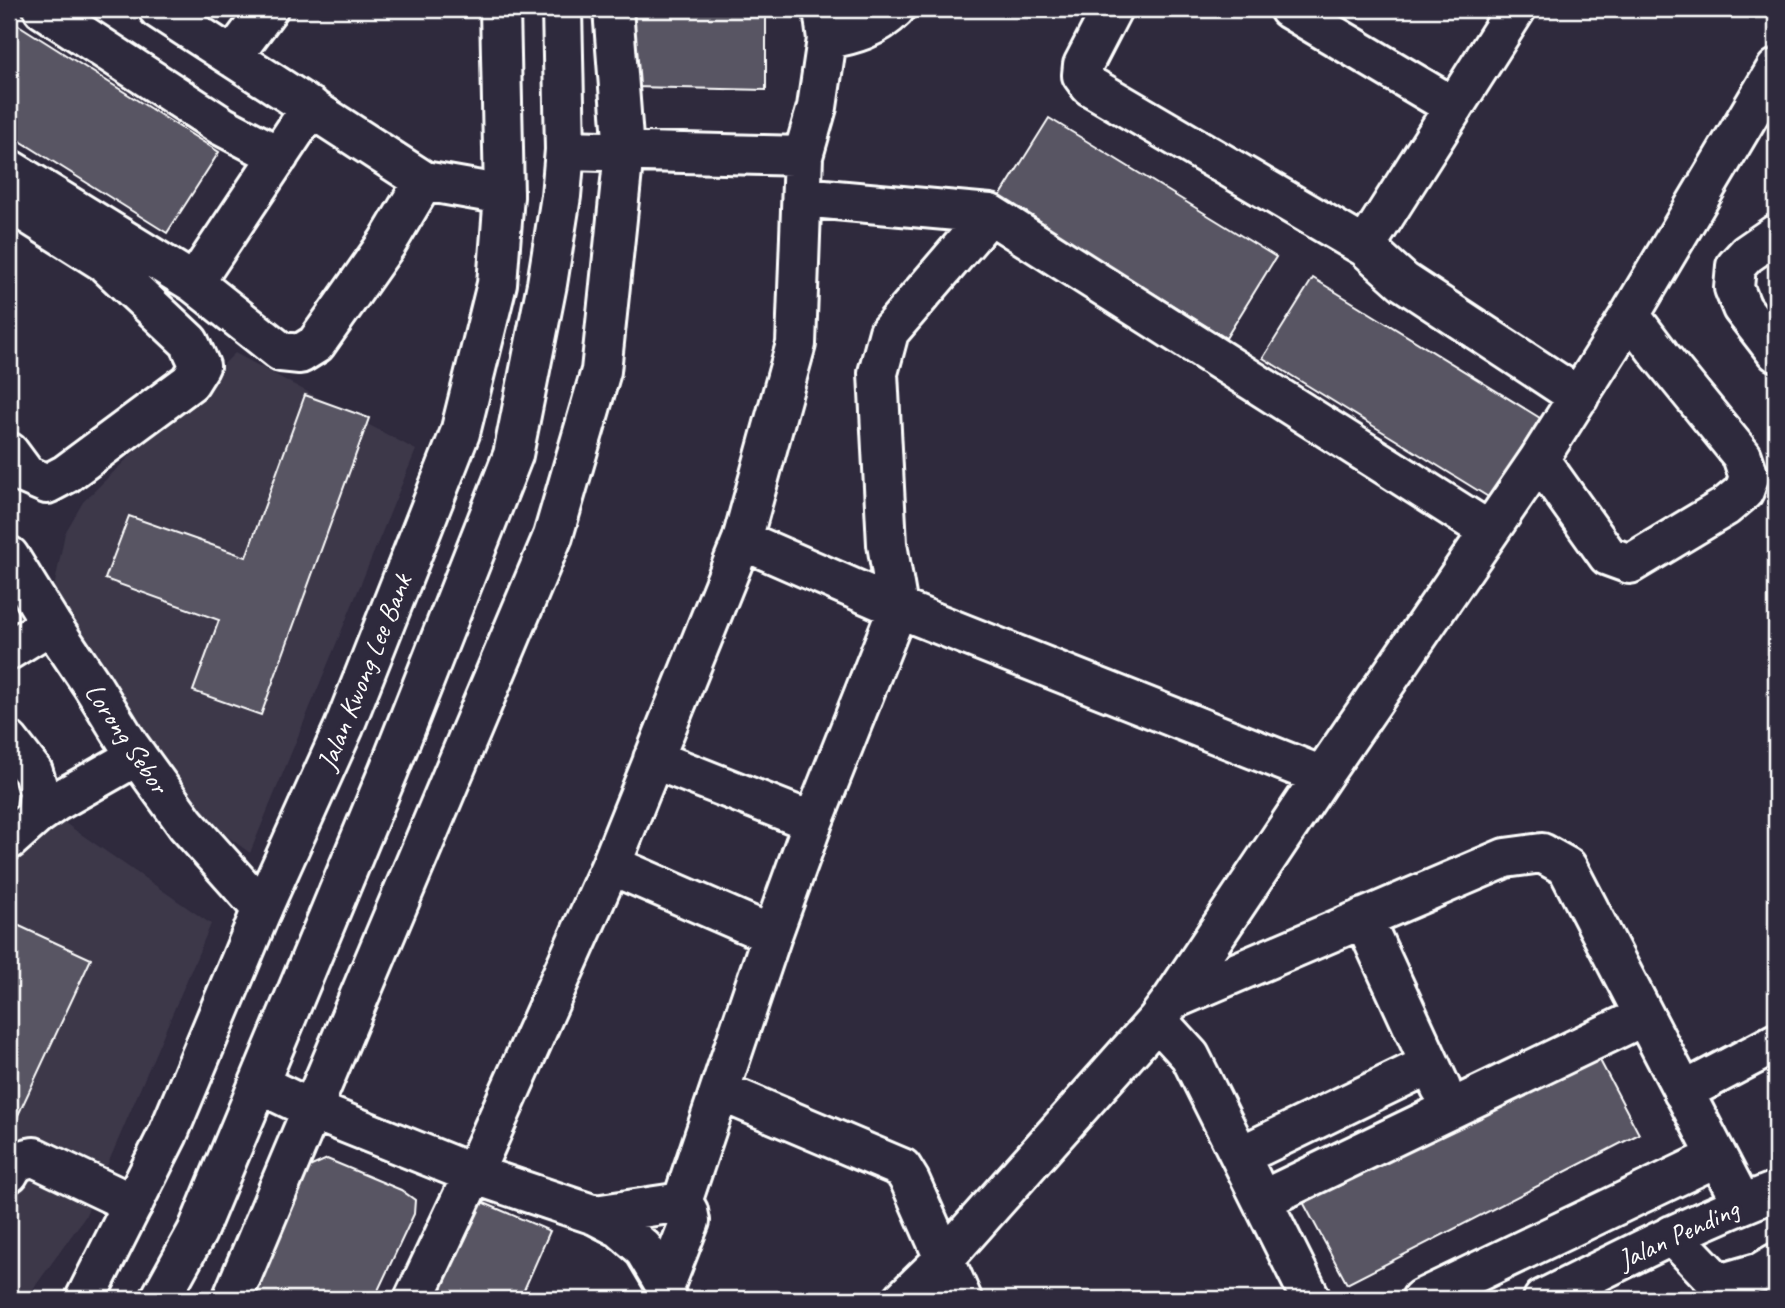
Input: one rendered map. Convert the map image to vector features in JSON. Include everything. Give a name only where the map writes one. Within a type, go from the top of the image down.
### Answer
[{"type":"street","points":[[43,9],[222,126],[279,156]]},
{"type":"street","points":[[158,9],[424,181],[503,195]]},
{"type":"street","points":[[232,57],[268,9]]},
{"type":"street","name":"Jalan Kwong Lee Bank","points":[[85,1299],[168,1134],[262,909],[344,727],[460,433],[497,284],[503,195],[500,9]]},
{"type":"street","name":"Jalan Kwong Lee Bank","points":[[160,1299],[197,1232],[389,770],[513,455],[547,284],[561,196],[565,150],[562,9]]},
{"type":"street","points":[[232,1299],[553,536],[601,371],[624,152],[613,9]]},
{"type":"street","points":[[414,1299],[611,865],[742,540],[796,344],[803,156],[817,107],[825,24],[852,35],[884,20],[895,9]]},
{"type":"street","points":[[1112,9],[1083,65],[1082,75],[1090,86],[1366,247],[1404,282],[1579,397]]},
{"type":"street","points":[[1289,9],[1454,107]]},
{"type":"street","points":[[1366,247],[1516,9]]},
{"type":"street","points":[[903,1299],[944,1259],[1164,1010],[1539,459],[1630,315],[1776,69]]},
{"type":"street","points":[[194,283],[310,107]]},
{"type":"street","points":[[565,150],[803,156]]},
{"type":"street","points":[[9,169],[194,283],[281,352],[300,354],[316,344],[387,243],[424,181]]},
{"type":"street","points":[[802,197],[990,214],[1489,531]]},
{"type":"street","points":[[9,202],[104,262],[189,342],[200,366],[190,382],[66,474],[47,484],[26,475],[9,452]]},
{"type":"street","points":[[682,1202],[813,822],[898,608],[887,544],[878,373],[889,332],[990,214]]},
{"type":"street","points":[[1776,234],[1747,254],[1736,266],[1734,288],[1742,308],[1776,352]]},
{"type":"street","points":[[1539,459],[1608,556],[1630,564],[1725,507],[1744,491],[1749,477],[1742,456],[1630,315]]},
{"type":"street","points":[[742,540],[898,608],[1322,776]]},
{"type":"street","name":"Lorong Sebor","points":[[9,556],[137,756],[186,824],[262,909]]},
{"type":"street","points":[[9,650],[51,624]]},
{"type":"street","points":[[9,741],[33,772],[39,792],[22,828]]},
{"type":"street","points":[[22,828],[56,802],[137,756]]},
{"type":"street","points":[[653,759],[813,822]]},
{"type":"street","points":[[1164,1010],[1363,918],[1505,858],[1542,853],[1567,867],[1717,1157],[1759,1197]]},
{"type":"street","points":[[611,865],[772,935]]},
{"type":"street","points":[[1363,918],[1450,1108]]},
{"type":"street","points":[[1164,1010],[1190,1056],[1311,1299]]},
{"type":"street","points":[[1262,1200],[1644,1016]]},
{"type":"street","points":[[1683,1092],[1776,1043]]},
{"type":"street","points":[[1240,1156],[1430,1064]]},
{"type":"street","points":[[258,1084],[313,1110],[473,1174],[595,1215],[620,1228],[643,1248],[665,1292]]},
{"type":"street","points":[[720,1091],[902,1168],[961,1299]]},
{"type":"street","points":[[9,1173],[12,1166],[23,1158],[34,1157],[133,1204]]},
{"type":"street","points":[[1421,1299],[1717,1157]]},
{"type":"street","name":"Jalan Pending","points":[[1544,1299],[1672,1235],[1759,1197]]},
{"type":"street","points":[[595,1215],[682,1202]]},
{"type":"street","points":[[665,1292],[690,1221],[682,1202]]},
{"type":"street","points":[[1672,1235],[1719,1284],[1761,1272],[1776,1263]]},
{"type":"shaded area","points":[[235,353],[416,450],[250,853],[163,789],[54,588],[65,533],[83,502]]},
{"type":"shaded area","points":[[62,821],[211,924],[85,1217],[26,1299],[9,1299],[9,861]]},
{"type":"building","points":[[632,9],[766,9],[766,90],[634,87]]},
{"type":"building","points":[[9,19],[219,152],[167,233],[9,134]]},
{"type":"building","points":[[1049,118],[1276,257],[1226,338],[999,198]]},
{"type":"building","points":[[1313,278],[1540,418],[1490,498],[1263,358]]},
{"type":"building","points":[[305,395],[369,418],[261,715],[193,691],[219,620],[105,579],[129,516],[246,557]]},
{"type":"building","points":[[15,924],[91,959],[13,1126],[9,1124],[9,938]]},
{"type":"building","points":[[1595,1051],[1639,1134],[1347,1284],[1303,1202]]},
{"type":"building","points":[[327,1159],[401,1190],[415,1200],[414,1214],[374,1299],[247,1299],[307,1168]]},
{"type":"building","points":[[477,1200],[550,1231],[520,1299],[434,1299]]}]
